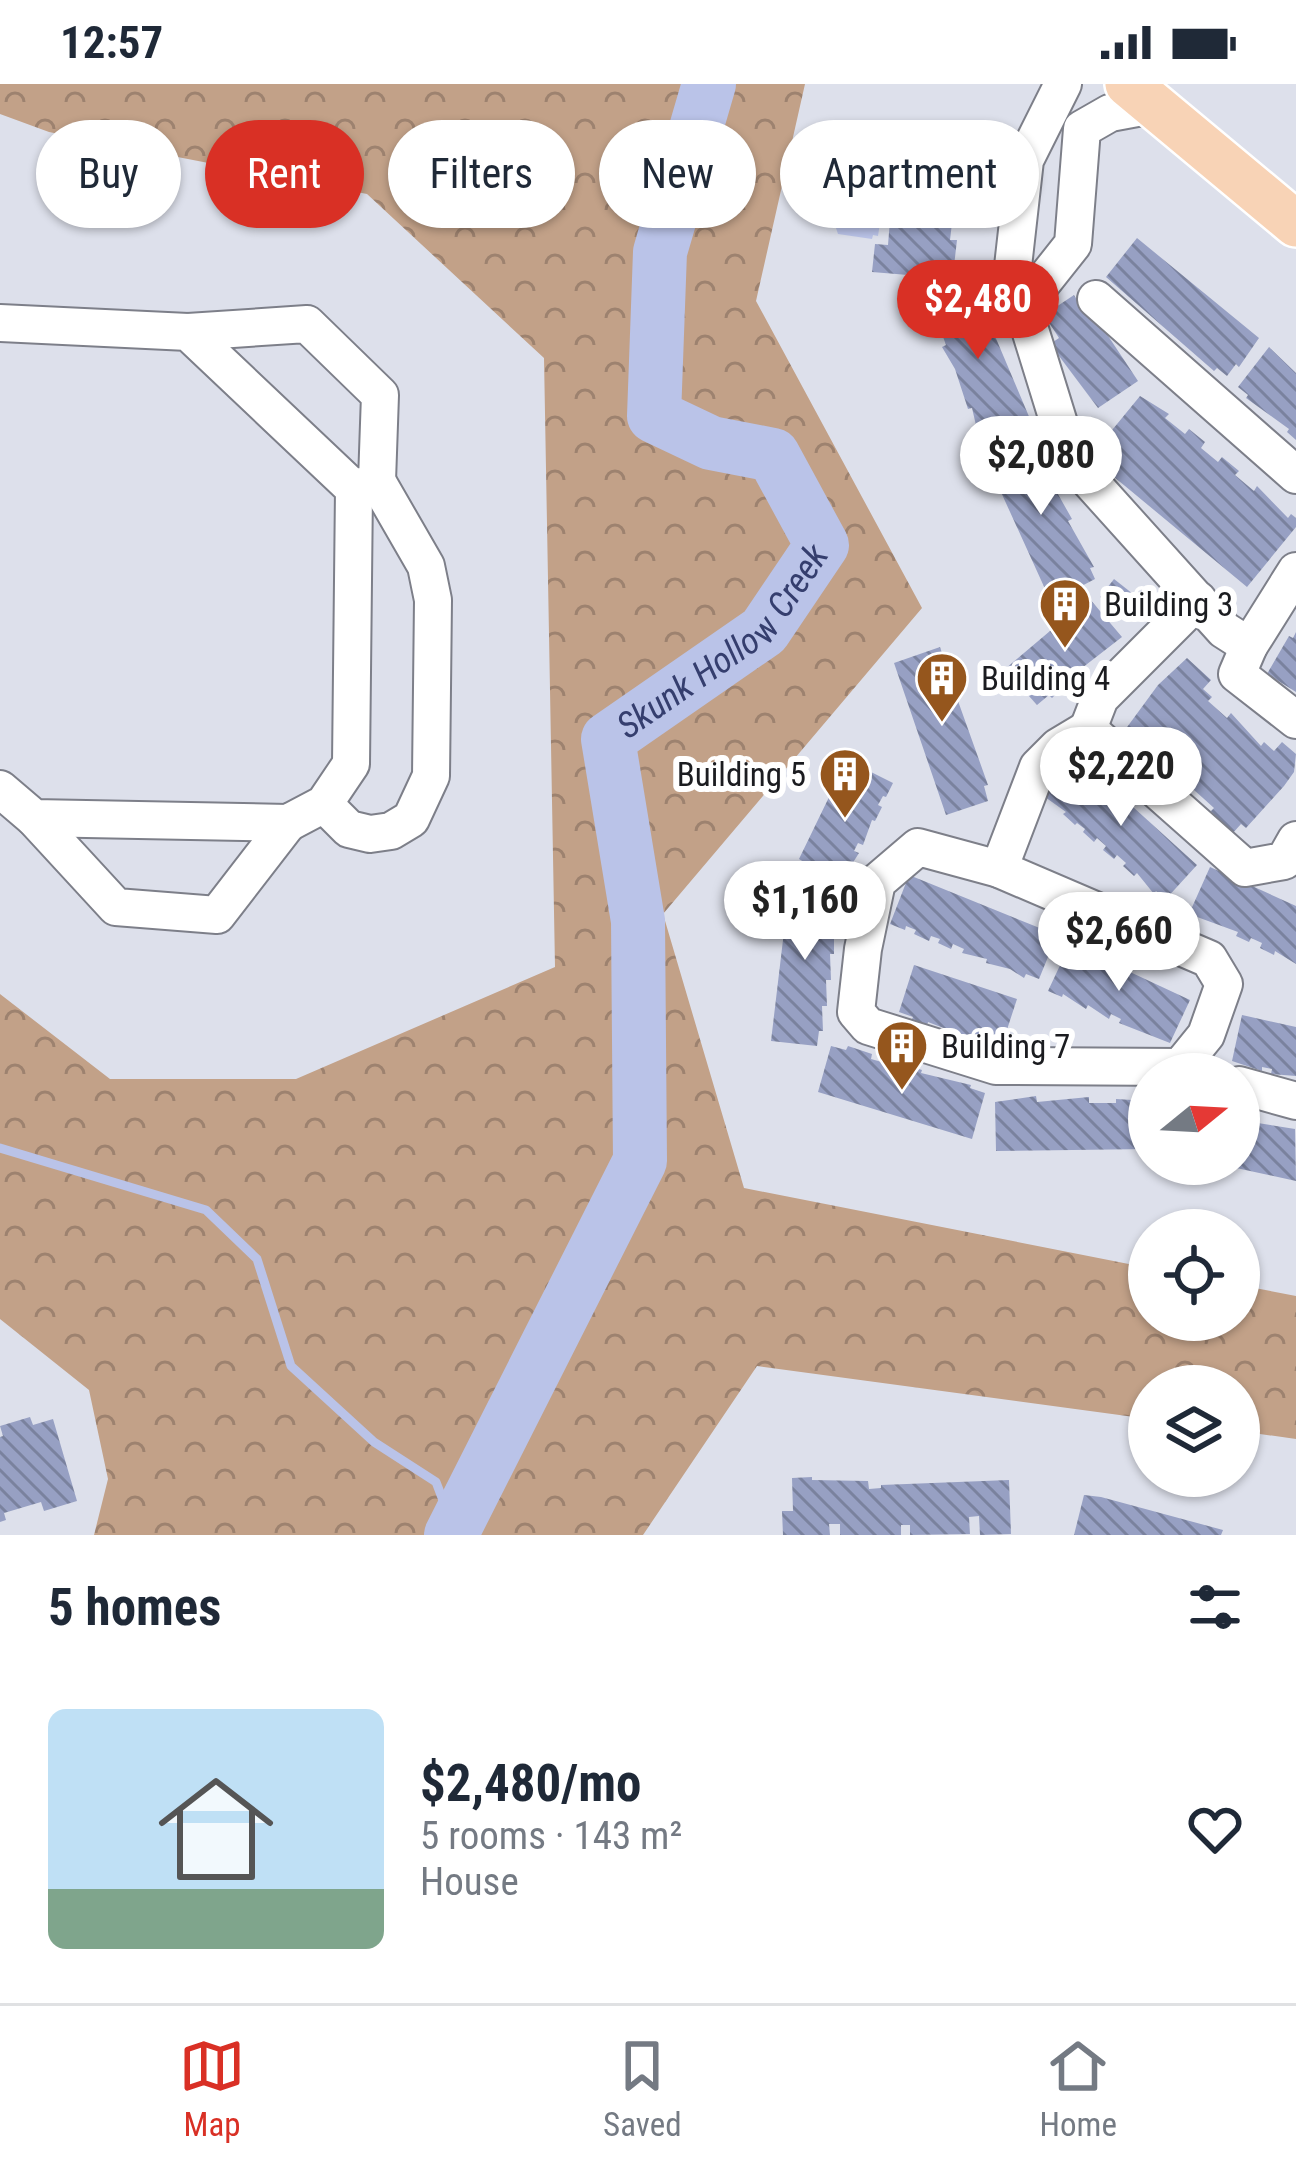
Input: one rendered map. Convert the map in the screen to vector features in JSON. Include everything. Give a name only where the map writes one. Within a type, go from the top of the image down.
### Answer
[{"type":"main road","points":[[1140,94],[1296,224]]},
{"type":"street","points":[[1039,132],[1063,84]]},
{"type":"street","points":[[1023,308],[1073,244],[1082,129],[1140,94]]},
{"type":"street","points":[[1039,210],[1077,211]]},
{"type":"street","points":[[1016,228],[1011,284],[1023,308],[1070,459],[1225,630],[1249,646]]},
{"type":"street","points":[[1096,299],[1296,475]]},
{"type":"street","points":[[0,323],[188,332],[307,324],[380,395],[365,485],[351,764],[325,804],[288,823],[218,915],[116,907],[34,818],[0,789]]},
{"type":"street","points":[[188,332],[365,485],[425,566],[433,600],[430,776],[411,820],[391,831],[370,834],[349,829],[325,804]]},
{"type":"street","points":[[1296,571],[1249,646],[1238,674],[1296,720]]},
{"type":"street","points":[[999,869],[1038,767],[1058,747],[1088,729],[1100,698],[1198,601]]},
{"type":"street","points":[[1088,729],[1245,868],[1284,861],[1296,840]]},
{"type":"street","points":[[34,818],[288,823]]},
{"type":"street","points":[[1128,1069],[996,1066],[868,1026],[856,1012],[877,882],[918,847],[999,869],[1209,959],[1224,984],[1198,1053]]},
{"type":"street","points":[[1260,1090],[1296,1101]]},
{"type":"green space","points":[[0,84],[805,84],[797,120],[780,120],[780,195],[756,301],[922,608],[663,914],[744,1188],[1128,1264],[1128,1341],[1260,1341],[1260,1289],[1296,1296],[1296,1439],[1260,1434],[1260,1365],[1128,1365],[1128,1416],[757,1366],[643,1535],[94,1535],[108,1479],[89,1390],[0,1319],[0,994],[110,1079],[296,1079],[555,967],[544,358],[404,228],[575,228],[575,120],[388,120],[388,213],[364,193],[364,120],[205,120],[205,162],[181,158],[181,120],[36,120],[36,127],[0,114]]},
{"type":"water","points":[[836,228],[879,228],[872,239],[838,234]]},
{"type":"building","points":[[889,228],[951,228],[950,240],[957,240],[954,266],[946,265],[944,278],[872,272],[875,244],[888,245]]},
{"type":"building","points":[[1137,238],[1259,338],[1227,376],[1217,368],[1214,371],[1106,277]]},
{"type":"building","points":[[970,277],[1033,426],[987,445],[982,433],[978,434],[972,408],[968,409],[942,347],[946,345],[942,334],[938,335],[936,321],[922,298]]},
{"type":"building","points":[[1074,295],[1078,302],[1083,298],[1138,381],[1098,408],[1050,344],[1059,338],[1044,315]]},
{"type":"building","points":[[1269,347],[1296,373],[1296,440],[1238,387]]},
{"type":"building","points":[[1140,396],[1169,414],[1165,418],[1185,434],[1189,429],[1205,442],[1201,448],[1218,462],[1222,457],[1239,471],[1235,475],[1254,491],[1257,486],[1288,518],[1291,514],[1296,518],[1296,527],[1247,587],[1090,457]]},
{"type":"building","points":[[1029,437],[1034,450],[1039,447],[1050,472],[1046,473],[1072,519],[1068,521],[1094,567],[1090,568],[1095,579],[1051,602],[985,457]]},
{"type":"building","points":[[1114,579],[1133,594],[1119,612],[1100,597]]},
{"type":"building","name":"Building 3","points":[[1089,598],[1122,637],[1060,685],[1052,698],[1049,695],[1037,705],[1005,669]]},
{"type":"building","points":[[1296,632],[1296,692],[1267,674]]},
{"type":"building","name":"Building 4","points":[[940,647],[958,686],[953,687],[988,785],[984,786],[988,801],[946,815],[894,663]]},
{"type":"building","points":[[1187,658],[1211,680],[1203,689],[1212,697],[1208,701],[1227,718],[1231,713],[1261,746],[1264,742],[1274,751],[1282,742],[1296,754],[1294,772],[1284,786],[1246,828],[1241,824],[1232,834],[1209,813],[1214,808],[1151,751],[1147,756],[1122,734],[1158,685]]},
{"type":"building","points":[[1079,758],[1197,865],[1165,900],[1045,797]]},
{"type":"building","name":"Building 5","points":[[847,760],[893,783],[842,880],[799,859]]},
{"type":"building","points":[[1210,867],[1296,906],[1296,964],[1260,948],[1262,943],[1251,938],[1249,942],[1236,936],[1238,932],[1189,914]]},
{"type":"building","points":[[909,875],[1057,935],[1039,979],[1026,974],[1024,978],[986,963],[987,959],[962,953],[964,949],[953,944],[951,949],[938,943],[940,939],[931,936],[929,941],[914,934],[916,930],[890,924]]},
{"type":"building","points":[[790,881],[843,887],[841,902],[836,901],[835,912],[839,912],[834,954],[830,954],[831,980],[826,980],[827,1006],[822,1006],[823,1031],[819,1031],[817,1046],[771,1041]]},
{"type":"building","points":[[1070,944],[1190,1000],[1170,1043],[1048,991]]},
{"type":"building","points":[[914,965],[1017,999],[1001,1048],[928,1022],[927,1026],[911,1021],[913,1017],[899,1012]]},
{"type":"building","points":[[1242,1015],[1296,1027],[1296,1076],[1271,1074],[1272,1069],[1262,1067],[1260,1070],[1260,1053],[1234,1053]]},
{"type":"building","name":"Building 7","points":[[831,1046],[846,1050],[848,1046],[872,1054],[871,1059],[896,1066],[897,1062],[985,1093],[972,1139],[818,1092]]},
{"type":"building","points":[[1036,1096],[1037,1102],[1089,1097],[1089,1103],[1128,1100],[1128,1149],[996,1151],[995,1102]]},
{"type":"building","points":[[1260,1123],[1295,1129],[1296,1181],[1260,1173]]},
{"type":"building","points":[[30,1417],[33,1425],[53,1419],[77,1501],[44,1511],[41,1502],[4,1513],[6,1520],[0,1522],[0,1426]]},
{"type":"building","points":[[792,1478],[868,1481],[869,1489],[1009,1480],[1011,1534],[980,1535],[979,1516],[969,1517],[970,1534],[910,1535],[910,1525],[901,1525],[901,1535],[840,1535],[840,1524],[829,1524],[830,1535],[783,1535],[782,1511],[793,1511]]},
{"type":"building","points":[[1084,1495],[1223,1530],[1221,1535],[1074,1535]]},
{"type":"waterway","name":"Skunk Hollow Creek","points":[[451,1535],[640,1161],[638,921],[608,739],[764,631],[822,545],[773,455],[711,443],[654,416],[660,252],[709,84]]},
{"type":"waterway","points":[[0,1148],[206,1210],[257,1259],[291,1366],[374,1442],[436,1482],[454,1529]]},
{"type":"place","name":"Building 3","points":[[1065,650]]},
{"type":"place","name":"Building 4","points":[[942,724]]},
{"type":"place","name":"Building 5","points":[[845,820]]},
{"type":"place","name":"Building 7","points":[[902,1092]]}]
